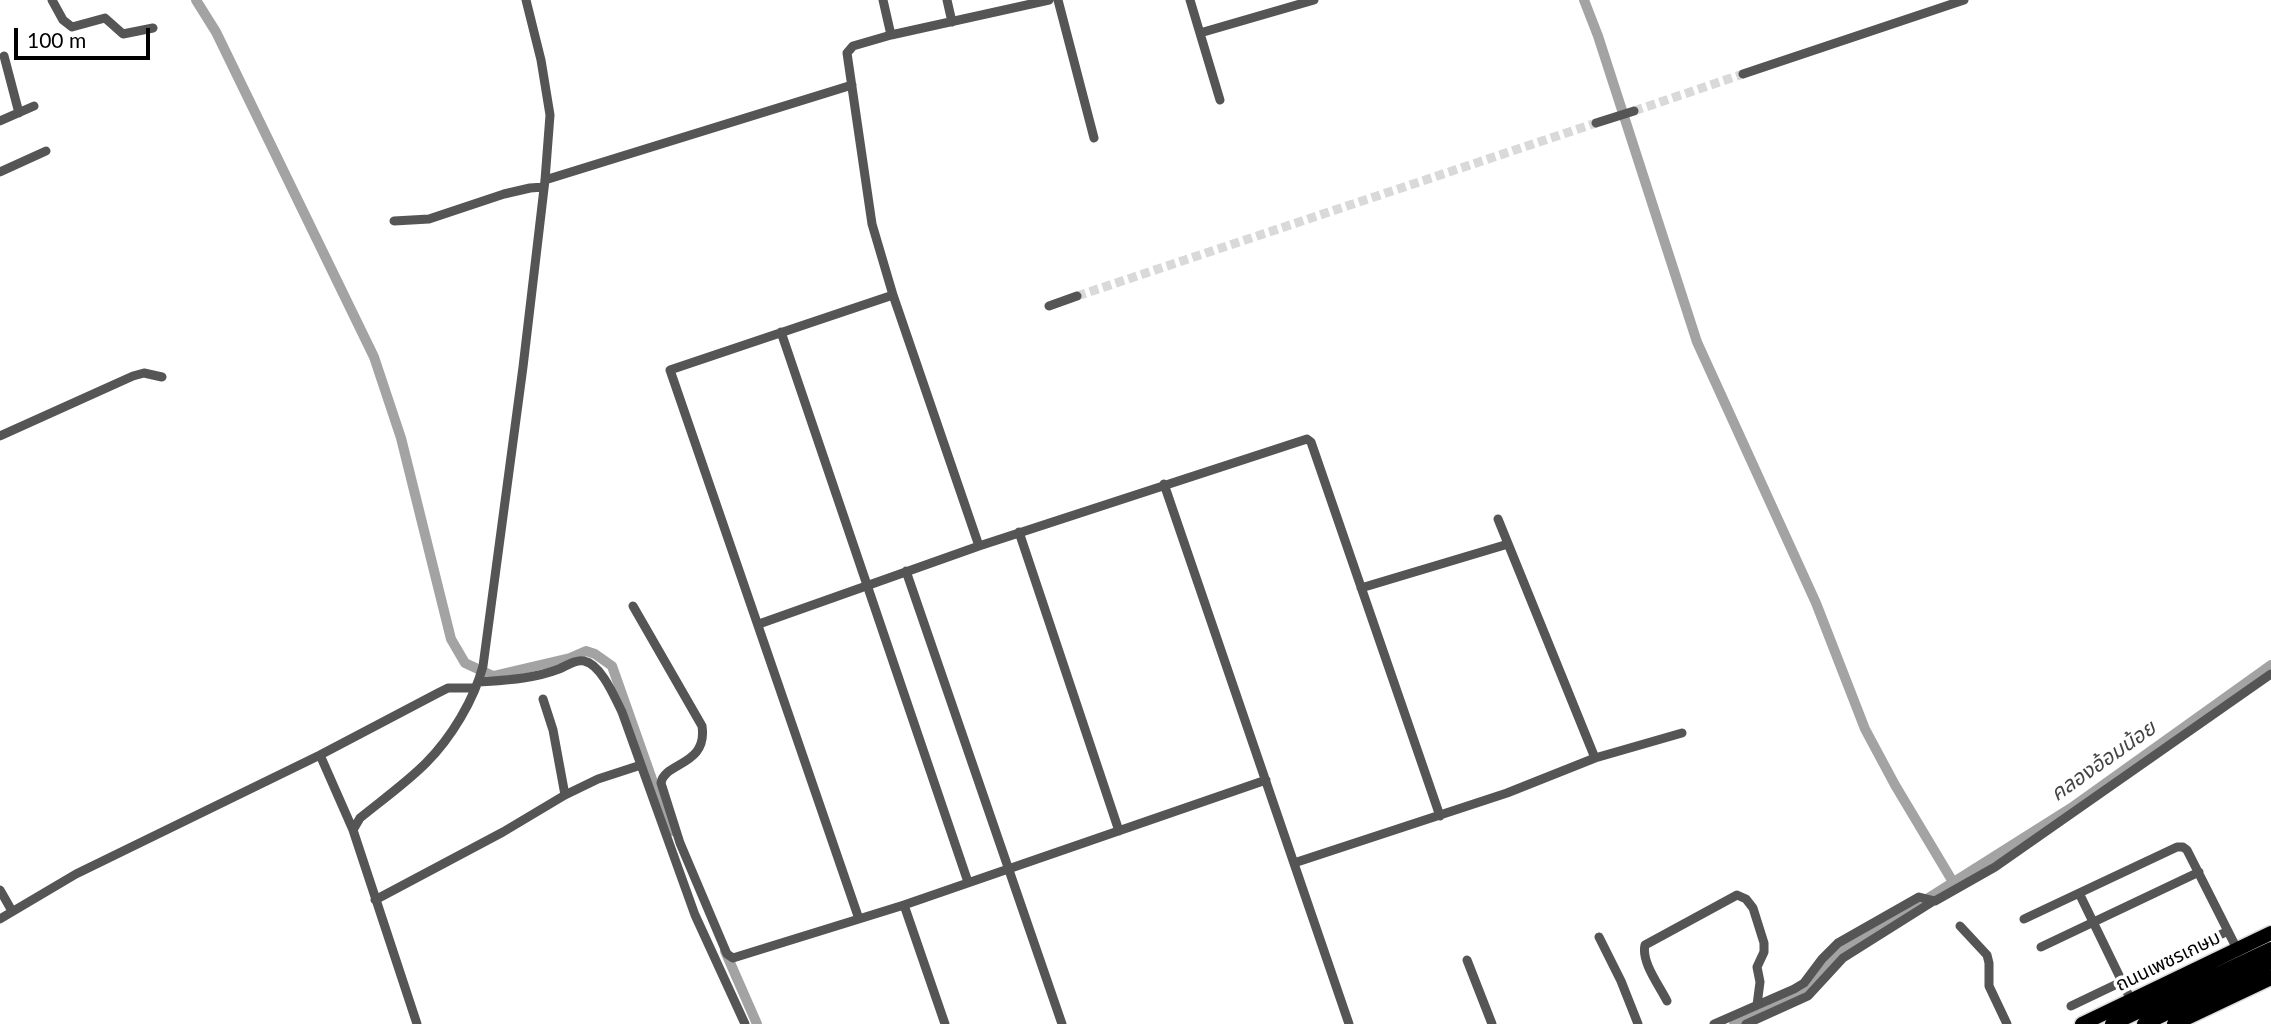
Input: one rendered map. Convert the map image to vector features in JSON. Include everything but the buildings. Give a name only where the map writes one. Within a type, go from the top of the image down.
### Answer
[{"type":"main road","name":"ถนนเพชรเกษม","points":[[2082,1024],[2271,933]]},
{"type":"main road","name":"ถนนเพชรเกษม","points":[[2112,1024],[2271,949]]},
{"type":"main road","points":[[2144,1024],[2271,963]]},
{"type":"main road","points":[[2174,1024],[2271,978]]},
{"type":"street","points":[[52,0],[63,20],[72,27],[105,18],[123,34],[153,28]]},
{"type":"street","points":[[353,830],[360,818],[431,757],[451,730],[478,683],[483,666],[523,367],[545,183],[550,115],[541,60],[526,0]]},
{"type":"street","points":[[883,0],[891,35]]},
{"type":"street","points":[[947,0],[952,22]]},
{"type":"street","points":[[979,546],[893,295],[872,224],[848,50],[853,46],[891,35],[1049,0]]},
{"type":"street","points":[[1058,0],[1094,138]]},
{"type":"street","points":[[1189,0],[1220,100]]},
{"type":"street","points":[[1200,33],[1314,0]]},
{"type":"street","points":[[1744,74],[1964,0]]},
{"type":"street","points":[[4,56],[19,113]]},
{"type":"street","points":[[394,221],[429,219],[852,85]]},
{"type":"street","points":[[0,121],[34,106]]},
{"type":"street","points":[[1596,123],[1630,112]]},
{"type":"street","points":[[0,172],[46,151]]},
{"type":"street","points":[[859,919],[670,370],[893,295]]},
{"type":"street","points":[[1049,306],[1077,296]]},
{"type":"street","points":[[781,332],[865,586],[968,882]]},
{"type":"street","points":[[0,436],[133,376],[144,373],[162,377]]},
{"type":"street","points":[[759,624],[979,546],[1307,439],[1311,442],[1440,816]]},
{"type":"street","points":[[1164,484],[1349,1024]]},
{"type":"street","points":[[1498,519],[1595,758]]},
{"type":"street","points":[[1018,533],[1119,831]]},
{"type":"street","points":[[1362,588],[1508,544]]},
{"type":"street","points":[[906,571],[1062,1024]]},
{"type":"street","points":[[633,606],[702,726],[702,740],[694,756],[664,775],[661,783],[685,855],[727,954],[733,958],[904,905],[1266,780]]},
{"type":"street","points":[[0,919],[109,857],[320,755],[438,692],[478,683],[520,680],[585,661],[594,666],[607,682],[622,712],[695,915],[745,1024]]},
{"type":"street","points":[[1714,1024],[1804,983],[1838,943],[1886,914],[1928,900],[1995,867],[2271,674]]},
{"type":"street","points":[[543,699],[553,730],[565,795]]},
{"type":"street","points":[[1294,863],[1507,793],[1595,758],[1682,733]]},
{"type":"street","points":[[320,755],[353,830],[417,1024]]},
{"type":"street","points":[[375,901],[503,832],[565,795],[598,779],[641,765]]},
{"type":"street","points":[[2024,919],[2183,846],[2237,949]]},
{"type":"street","points":[[2042,947],[2199,872]]},
{"type":"street","points":[[0,890],[12,911]]},
{"type":"street","points":[[2079,893],[2131,1000]]},
{"type":"street","points":[[1667,1001],[1647,962],[1644,945],[1737,895],[1743,897],[1753,908],[1764,943],[1764,952],[1757,967],[1760,982],[1757,1005]]},
{"type":"street","points":[[1746,1024],[1808,996],[1843,958],[1928,900]]},
{"type":"street","points":[[904,905],[945,1024]]},
{"type":"street","points":[[1960,926],[1987,955],[1989,986],[2007,1024]]},
{"type":"street","points":[[2071,1006],[2228,931]]},
{"type":"street","points":[[1599,937],[1638,1024]]},
{"type":"street","points":[[1467,960],[1493,1024]]},
{"type":"waterway","points":[[196,0],[216,32],[374,357],[401,438],[451,639],[465,663],[493,676],[570,658],[586,651],[612,666],[660,802],[673,831]]},
{"type":"waterway","points":[[1584,0],[1697,342],[1816,603],[1865,729],[1953,882]]},
{"type":"waterway","name":"คลองอ้อมน้อย","points":[[1734,1024],[1808,989],[1843,949],[2071,808],[2271,665]]},
{"type":"waterway","points":[[725,951],[757,1024]]},
{"type":"tunnel","points":[[1634,111],[1743,74]]},
{"type":"tunnel","points":[[1077,296],[1596,123]]}]
